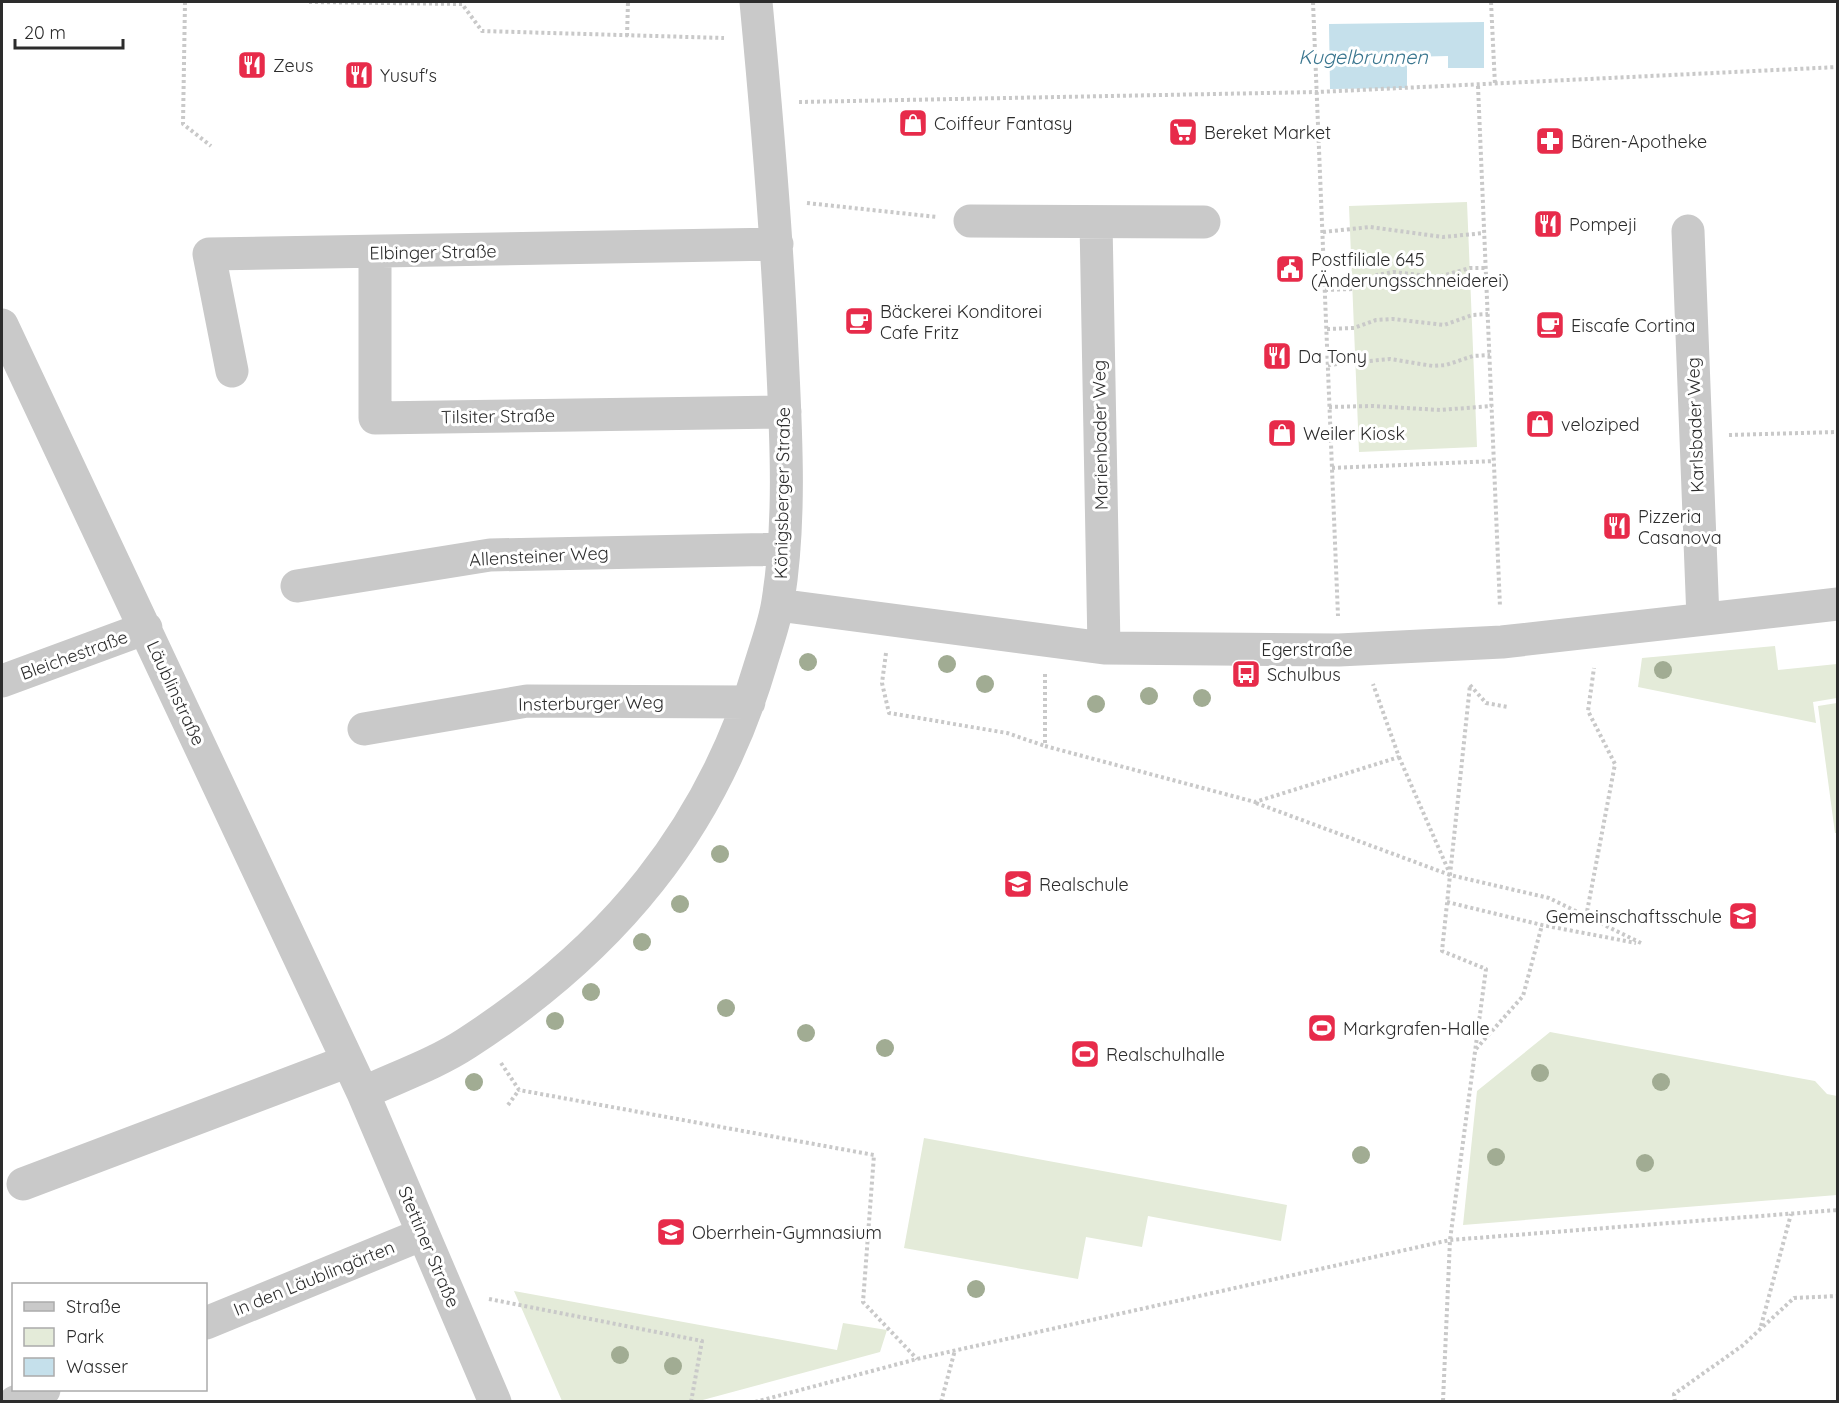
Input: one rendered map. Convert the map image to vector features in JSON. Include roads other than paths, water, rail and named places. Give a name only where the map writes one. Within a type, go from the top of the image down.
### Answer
[{"type":"street","name":"Königsberger Straße","points":[[363,1093],[466,1044],[572,966],[651,882],[706,801],[749,702],[778,604],[784,549],[785,412],[777,244],[756,2]]},
{"type":"street","points":[[970,221],[1204,222]]},
{"type":"street","name":"Marienbader Weg","points":[[1096,222],[1104,648]]},
{"type":"street","name":"Karlsbader Weg","points":[[1688,231],[1703,619]]},
{"type":"street","name":"Elbinger Straße","points":[[232,371],[209,254],[375,253],[777,244]]},
{"type":"street","name":"Tilsiter Straße","points":[[375,253],[375,418],[785,412]]},
{"type":"street","name":"Läublinstraße","points":[[2,325],[363,1093]]},
{"type":"street","name":"Allensteiner Weg","points":[[297,586],[490,555],[784,549]]},
{"type":"street","name":"Egerstraße","points":[[778,604],[890,621],[1104,648],[1350,650],[1502,642],[1838,604]]},
{"type":"street","name":"Bleichestraße","points":[[2,681],[146,628]]},
{"type":"street","name":"Insterburger Weg","points":[[364,729],[527,701],[749,702]]},
{"type":"street","points":[[23,1184],[348,1061]]},
{"type":"street","name":"Stettiner Straße","points":[[363,1093],[495,1401]]},
{"type":"street","name":"In den Läublingärten","points":[[207,1323],[423,1234]]},
{"type":"street","points":[[15,1401],[39,1391]]},
{"type":"water","name":"Kugelbrunnen","points":[[1484,22],[1484,68],[1448,68],[1448,56],[1407,57],[1407,88],[1330,89],[1329,24]]},
{"type":"place","name":"Zeus","points":[[252,65]]},
{"type":"place","name":"Yusuf's","points":[[359,75]]},
{"type":"place","name":"Coiffeur Fantasy","points":[[913,123]]},
{"type":"place","name":"Bereket Market","points":[[1183,132]]},
{"type":"place","name":"Bären-Apotheke","points":[[1550,141]]},
{"type":"place","name":"Pompeji","points":[[1548,224]]},
{"type":"place","name":"Postfiliale 645 (Änderungsschneiderei)","points":[[1290,269]]},
{"type":"place","name":"Bäckerei Konditorei Cafe Fritz","points":[[859,321]]},
{"type":"place","name":"Eiscafe Cortina","points":[[1550,325]]},
{"type":"place","name":"Da Tony","points":[[1277,356]]},
{"type":"place","name":"veloziped","points":[[1540,424]]},
{"type":"place","name":"Weiler Kiosk","points":[[1282,433]]},
{"type":"place","name":"Pizzeria Casanova","points":[[1617,526]]},
{"type":"place","name":"Schulbus","points":[[1246,674]]},
{"type":"place","name":"Realschule","points":[[1018,884]]},
{"type":"place","name":"Gemeinschaftsschule","points":[[1743,916]]},
{"type":"place","name":"Markgrafen-Halle","points":[[1322,1028]]},
{"type":"place","name":"Realschulhalle","points":[[1085,1054]]},
{"type":"place","name":"Oberrhein-Gymnasium","points":[[671,1232]]}]
